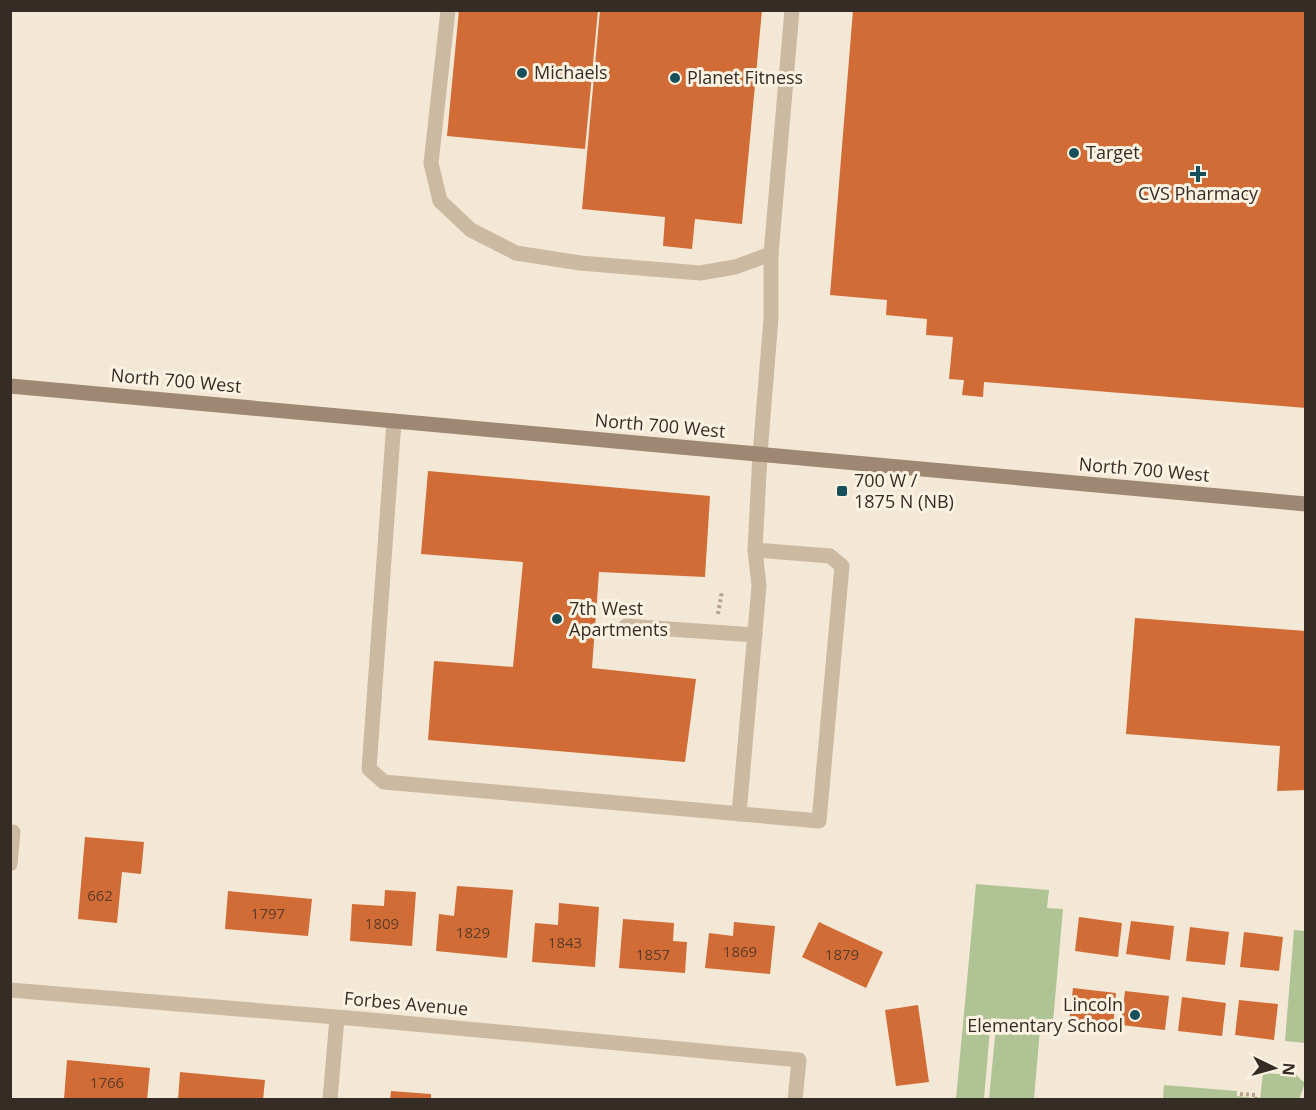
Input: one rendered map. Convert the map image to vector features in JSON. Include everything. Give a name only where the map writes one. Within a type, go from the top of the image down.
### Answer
[{"type":"street","points":[[448,10],[431,163],[440,201],[471,230],[516,253],[612,266],[700,273],[735,267],[771,255]]},
{"type":"street","points":[[739,814],[759,586],[755,550],[771,318],[771,255],[792,10]]},
{"type":"street","name":"North 700 West","points":[[10,386],[1305,504]]},
{"type":"street","points":[[394,422],[369,769],[384,782],[819,821],[842,566],[830,556],[755,550]]},
{"type":"street","points":[[626,626],[755,635]]},
{"type":"street","points":[[10,864],[14,832]]},
{"type":"street","name":"Forbes Avenue","points":[[10,990],[799,1060],[795,1100]]},
{"type":"street","points":[[330,1100],[337,1018]]},
{"type":"path","points":[[1240,1094],[1256,1095],[1256,1100]]},
{"type":"green space","points":[[976,884],[1049,890],[1047,908],[1063,909],[1053,1022],[991,1018],[984,1099],[956,1099]]},
{"type":"green space","points":[[1294,930],[1305,931],[1305,1043],[1285,1041]]},
{"type":"green space","points":[[996,1026],[1040,1029],[1034,1099],[989,1099]]},
{"type":"green space","points":[[1263,1073],[1296,1075],[1305,1083],[1299,1099],[1260,1099]]},
{"type":"green space","points":[[1164,1085],[1237,1091],[1237,1096],[1253,1099],[1163,1099]]},
{"type":"building","name":"Michaels","points":[[459,10],[598,10],[585,149],[447,136]]},
{"type":"building","name":"Planet Fitness","points":[[600,10],[762,10],[742,224],[695,219],[692,249],[663,246],[665,217],[582,209]]},
{"type":"building","name":"Target","points":[[853,10],[1306,10],[1306,408],[984,382],[983,397],[962,395],[964,380],[949,379],[953,337],[926,335],[927,319],[886,315],[887,300],[830,295]]},
{"type":"building","name":"7th West Apartments","points":[[428,471],[710,496],[705,577],[599,572],[592,668],[696,679],[685,762],[428,740],[434,661],[513,667],[523,562],[421,554]]},
{"type":"building","points":[[1135,618],[1306,631],[1306,790],[1277,791],[1280,746],[1126,734]]},
{"type":"building","points":[[85,837],[144,842],[141,874],[122,872],[117,923],[78,919]]},
{"type":"building","points":[[457,886],[513,890],[507,958],[436,951],[439,914],[454,916]]},
{"type":"building","points":[[385,890],[416,892],[412,946],[350,941],[352,904],[384,906]]},
{"type":"building","points":[[228,891],[312,899],[308,936],[225,929]]},
{"type":"building","points":[[559,903],[599,907],[595,967],[532,962],[535,923],[558,925]]},
{"type":"building","points":[[1079,917],[1122,923],[1118,957],[1075,951]]},
{"type":"building","points":[[623,919],[674,923],[673,941],[687,942],[685,973],[619,968]]},
{"type":"building","points":[[1131,921],[1174,926],[1170,960],[1126,954]]},
{"type":"building","points":[[734,922],[775,926],[770,974],[705,968],[709,933],[733,936]]},
{"type":"building","points":[[819,922],[883,952],[866,988],[802,957]]},
{"type":"building","points":[[1190,927],[1229,932],[1225,965],[1186,961]]},
{"type":"building","points":[[1244,932],[1283,937],[1279,971],[1240,967]]},
{"type":"building","points":[[1073,988],[1116,993],[1113,1027],[1069,1022]]},
{"type":"building","points":[[1125,991],[1169,996],[1165,1030],[1121,1025]]},
{"type":"building","points":[[1182,997],[1226,1003],[1222,1036],[1178,1031]]},
{"type":"building","points":[[1239,1000],[1278,1004],[1274,1040],[1235,1035]]},
{"type":"building","points":[[918,1005],[929,1082],[896,1086],[885,1010]]},
{"type":"building","points":[[67,1060],[150,1068],[147,1100],[64,1099]]},
{"type":"building","points":[[180,1072],[265,1080],[263,1100],[178,1100]]},
{"type":"building","points":[[391,1091],[431,1094],[431,1100],[390,1100]]},
{"type":"place","name":"Michaels","points":[[522,73]]},
{"type":"place","name":"Planet Fitness","points":[[675,78]]},
{"type":"place","name":"Target","points":[[1074,153]]},
{"type":"place","name":"CVS Pharmacy","points":[[1198,174]]},
{"type":"place","name":"700 W / 1875 N (NB)","points":[[842,491]]},
{"type":"place","name":"7th West Apartments","points":[[557,619]]},
{"type":"place","name":"Lincoln Elementary School","points":[[1135,1015]]}]
